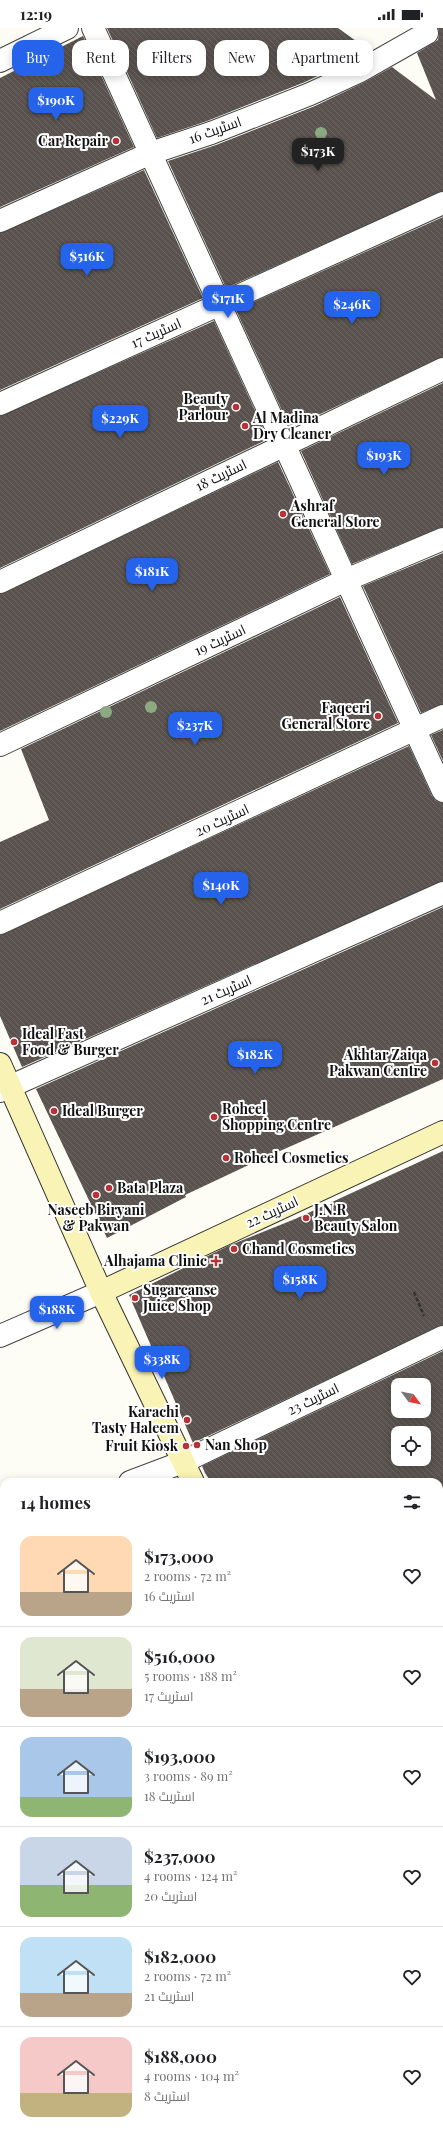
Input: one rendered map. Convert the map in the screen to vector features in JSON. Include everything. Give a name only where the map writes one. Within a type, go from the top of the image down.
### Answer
[{"type":"street","points":[[0,61],[67,28]]},
{"type":"street","points":[[93,28],[443,791]]},
{"type":"street","name":"اسٹریٹ 16","points":[[0,221],[151,153],[211,133],[310,94],[360,71],[428,33]]},
{"type":"street","name":"اسٹریٹ 17","points":[[0,404],[443,203]]},
{"type":"street","name":"اسٹریٹ 18","points":[[0,582],[443,369]]},
{"type":"street","name":"اسٹریٹ 19","points":[[0,745],[346,580],[443,540]]},
{"type":"street","name":"اسٹریٹ 20","points":[[0,923],[443,716]]},
{"type":"street","name":"اسٹریٹ 21","points":[[5,1088],[443,893]]},
{"type":"street","points":[[0,1064],[5,1088],[191,1478]]},
{"type":"street","name":"اسٹریٹ 22","points":[[101,1292],[443,1132]]},
{"type":"street","points":[[0,1336],[101,1292]]},
{"type":"street","name":"اسٹریٹ 23","points":[[141,1478],[183,1462],[443,1337]]},
{"type":"building","points":[[107,28],[338,28],[355,40],[277,40],[277,76],[318,76],[207,121],[157,138],[129,76],[129,40],[112,40]]},
{"type":"building","points":[[438,28],[443,28],[443,191],[226,288],[168,161],[216,145],[315,106],[392,67],[436,100],[417,53],[438,40]]},
{"type":"building","points":[[83,36],[85,40],[75,40]]},
{"type":"building","points":[[72,42],[72,76],[101,76],[134,147],[0,207],[0,78],[12,72],[12,76],[64,76],[64,46]]},
{"type":"building","points":[[144,170],[203,298],[0,390],[0,233]]},
{"type":"building","points":[[443,217],[443,357],[290,428],[236,310]]},
{"type":"building","points":[[214,321],[268,439],[0,568],[0,416]]},
{"type":"building","points":[[443,383],[443,527],[352,564],[301,451]]},
{"type":"building","points":[[278,462],[330,574],[0,731],[0,594]]},
{"type":"building","points":[[443,553],[443,704],[421,713],[363,586]]},
{"type":"building","points":[[340,597],[398,723],[0,909],[0,842],[49,820],[21,749]]},
{"type":"building","points":[[443,730],[443,761],[431,735]]},
{"type":"building","points":[[409,746],[432,796],[436,801],[443,803],[443,881],[22,1067],[0,1016],[0,935]]},
{"type":"building","points":[[443,907],[443,1079],[255,1162],[185,1195],[186,1197],[107,1238],[36,1089]]},
{"type":"building","points":[[443,1151],[443,1325],[193,1443],[129,1295],[228,1246],[295,1219]]},
{"type":"building","points":[[443,1351],[443,1478],[208,1478],[202,1466]]},
{"type":"place","name":"Car Repair","points":[[116,141]]},
{"type":"place","name":"Beauty Parlour","points":[[236,407]]},
{"type":"place","name":"Al Madina Dry Cleaner","points":[[245,426]]},
{"type":"place","name":"Ashraf General Store","points":[[283,514]]},
{"type":"place","name":"Faqeeri General Store","points":[[378,716]]},
{"type":"place","name":"Ideal Fast Food & Burger","points":[[14,1042]]},
{"type":"place","name":"Akhtar Zaiqa Pakwan Centre","points":[[435,1063]]},
{"type":"place","name":"Ideal Burger","points":[[54,1111]]},
{"type":"place","name":"Roheel Shopping Centre","points":[[214,1117]]},
{"type":"place","name":"Roheel Cosmetics","points":[[226,1158]]},
{"type":"place","name":"Bata Plaza","points":[[109,1188]]},
{"type":"place","name":"Naseeb Biryani & Pakwan","points":[[96,1195]]},
{"type":"place","name":"J.N.R Beauty Salon","points":[[306,1218]]},
{"type":"place","name":"Chand Cosmetics","points":[[234,1249]]},
{"type":"place","name":"Alhajama Clinic","points":[[216,1261]]},
{"type":"place","name":"Sugarcanse Juice Shop","points":[[135,1298]]},
{"type":"place","name":"Karachi Tasty Haleem","points":[[187,1420]]},
{"type":"place","name":"Nan Shop","points":[[197,1445]]},
{"type":"place","name":"Fruit Kiosk","points":[[186,1446]]}]
